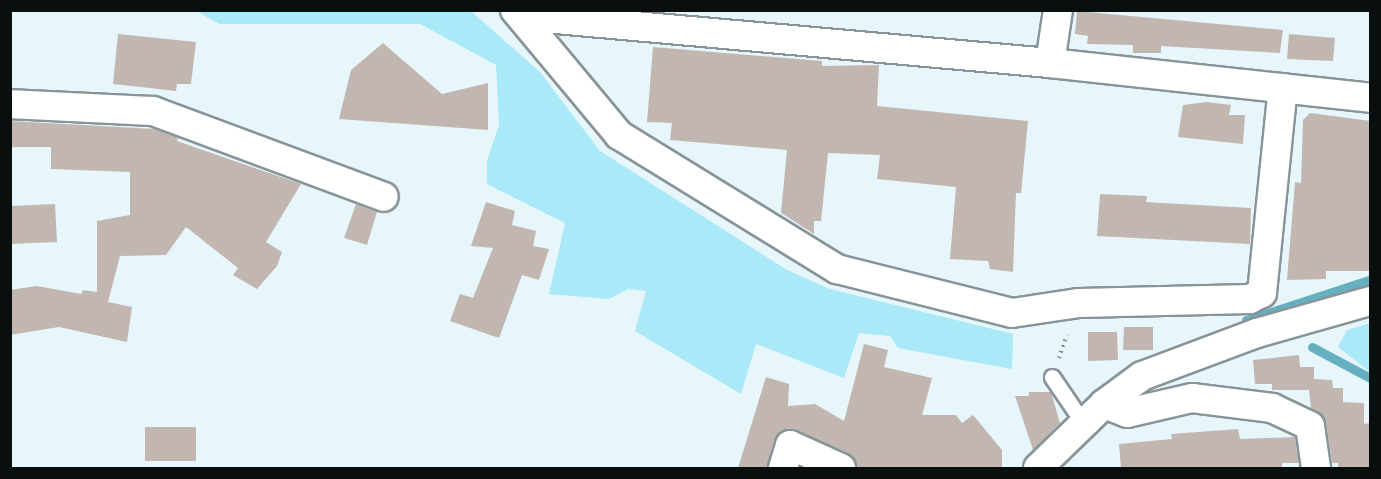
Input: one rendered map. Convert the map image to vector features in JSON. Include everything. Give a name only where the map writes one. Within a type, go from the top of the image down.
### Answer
[{"type":"street","points":[[1050,63],[1058,10]]},
{"type":"street","points":[[519,13],[1050,63],[1371,98]]},
{"type":"street","points":[[519,13],[619,135],[837,269],[1012,314],[1079,303],[1250,299],[1262,293],[1283,88]]},
{"type":"street","points":[[10,104],[153,111],[384,197]]},
{"type":"street","points":[[1038,468],[1104,404],[1142,376],[1186,356],[1371,301]]},
{"type":"street","points":[[1104,404],[1127,413],[1192,398],[1272,408],[1310,426],[1316,468]]},
{"type":"street","points":[[783,468],[790,445],[841,468]]},
{"type":"lane","points":[[1052,377],[1084,424]]},
{"type":"path","points":[[1052,377],[1079,303]]},
{"type":"shaded area","points":[[196,11],[471,11],[540,72],[600,151],[787,270],[830,289],[1013,334],[1012,369],[898,348],[890,336],[859,333],[844,378],[756,344],[741,394],[635,331],[646,291],[628,289],[609,299],[549,294],[565,223],[487,184],[487,161],[499,125],[496,65],[420,24],[220,24]]},
{"type":"shaded area","points":[[1370,323],[1370,372],[1338,347],[1347,330]]},
{"type":"building","points":[[1077,11],[1283,30],[1280,53],[1161,46],[1161,53],[1133,53],[1133,45],[1087,44],[1088,36],[1075,34]]},
{"type":"building","points":[[118,34],[196,42],[191,84],[177,84],[176,91],[113,84]]},
{"type":"building","points":[[1289,34],[1335,38],[1333,61],[1287,59]]},
{"type":"building","points":[[383,43],[442,94],[488,83],[488,130],[339,119],[351,70]]},
{"type":"building","points":[[653,47],[822,61],[822,66],[879,65],[877,106],[1028,121],[1021,193],[1016,193],[1013,272],[990,269],[988,261],[950,259],[956,187],[877,179],[880,155],[828,153],[821,221],[814,221],[814,234],[781,213],[787,150],[670,140],[672,123],[647,122]]},
{"type":"building","points":[[1207,102],[1231,105],[1229,115],[1245,115],[1243,144],[1178,137],[1183,105]]},
{"type":"building","points":[[1310,113],[1371,121],[1371,271],[1326,271],[1326,279],[1287,280],[1295,182],[1301,183],[1303,120]]},
{"type":"building","points":[[10,121],[155,129],[178,138],[177,141],[301,184],[266,242],[282,252],[277,266],[257,289],[233,275],[238,268],[186,227],[166,255],[120,256],[108,302],[132,307],[127,342],[59,327],[10,335],[10,290],[37,286],[81,294],[83,290],[97,292],[97,221],[130,215],[130,172],[51,169],[51,147],[10,147]]},
{"type":"building","points":[[1100,194],[1147,196],[1146,202],[1251,208],[1250,244],[1097,236]]},
{"type":"building","points":[[486,202],[515,211],[512,225],[536,231],[533,246],[549,249],[539,280],[522,275],[499,338],[450,321],[460,294],[473,298],[493,248],[471,246]]},
{"type":"building","points":[[55,204],[57,242],[10,244],[10,206]]},
{"type":"building","points":[[356,204],[377,212],[367,245],[344,238]]},
{"type":"building","points":[[1124,327],[1153,327],[1153,350],[1123,350]]},
{"type":"building","points":[[1088,332],[1117,332],[1118,360],[1088,361]]},
{"type":"building","points":[[864,344],[888,350],[884,367],[932,378],[922,415],[956,415],[962,423],[973,415],[1002,450],[1002,468],[857,468],[848,453],[788,429],[774,440],[767,468],[738,468],[766,377],[789,384],[788,406],[815,404],[844,421]]},
{"type":"building","points":[[1299,355],[1300,367],[1314,367],[1314,379],[1332,380],[1333,388],[1343,388],[1343,402],[1364,403],[1364,424],[1371,423],[1371,468],[1338,468],[1338,463],[1332,463],[1326,423],[1311,408],[1309,390],[1272,390],[1272,384],[1255,384],[1253,360]]},
{"type":"building","points":[[1029,392],[1051,392],[1060,423],[1033,450],[1015,396],[1029,396]]},
{"type":"building","points":[[145,427],[196,427],[196,461],[145,461]]},
{"type":"building","points":[[1238,429],[1240,439],[1295,437],[1299,463],[1282,463],[1282,468],[1121,468],[1119,444],[1172,439],[1171,434]]},
{"type":"waterway","points":[[1246,320],[1369,280]]},
{"type":"waterway","points":[[1312,347],[1370,378]]}]
